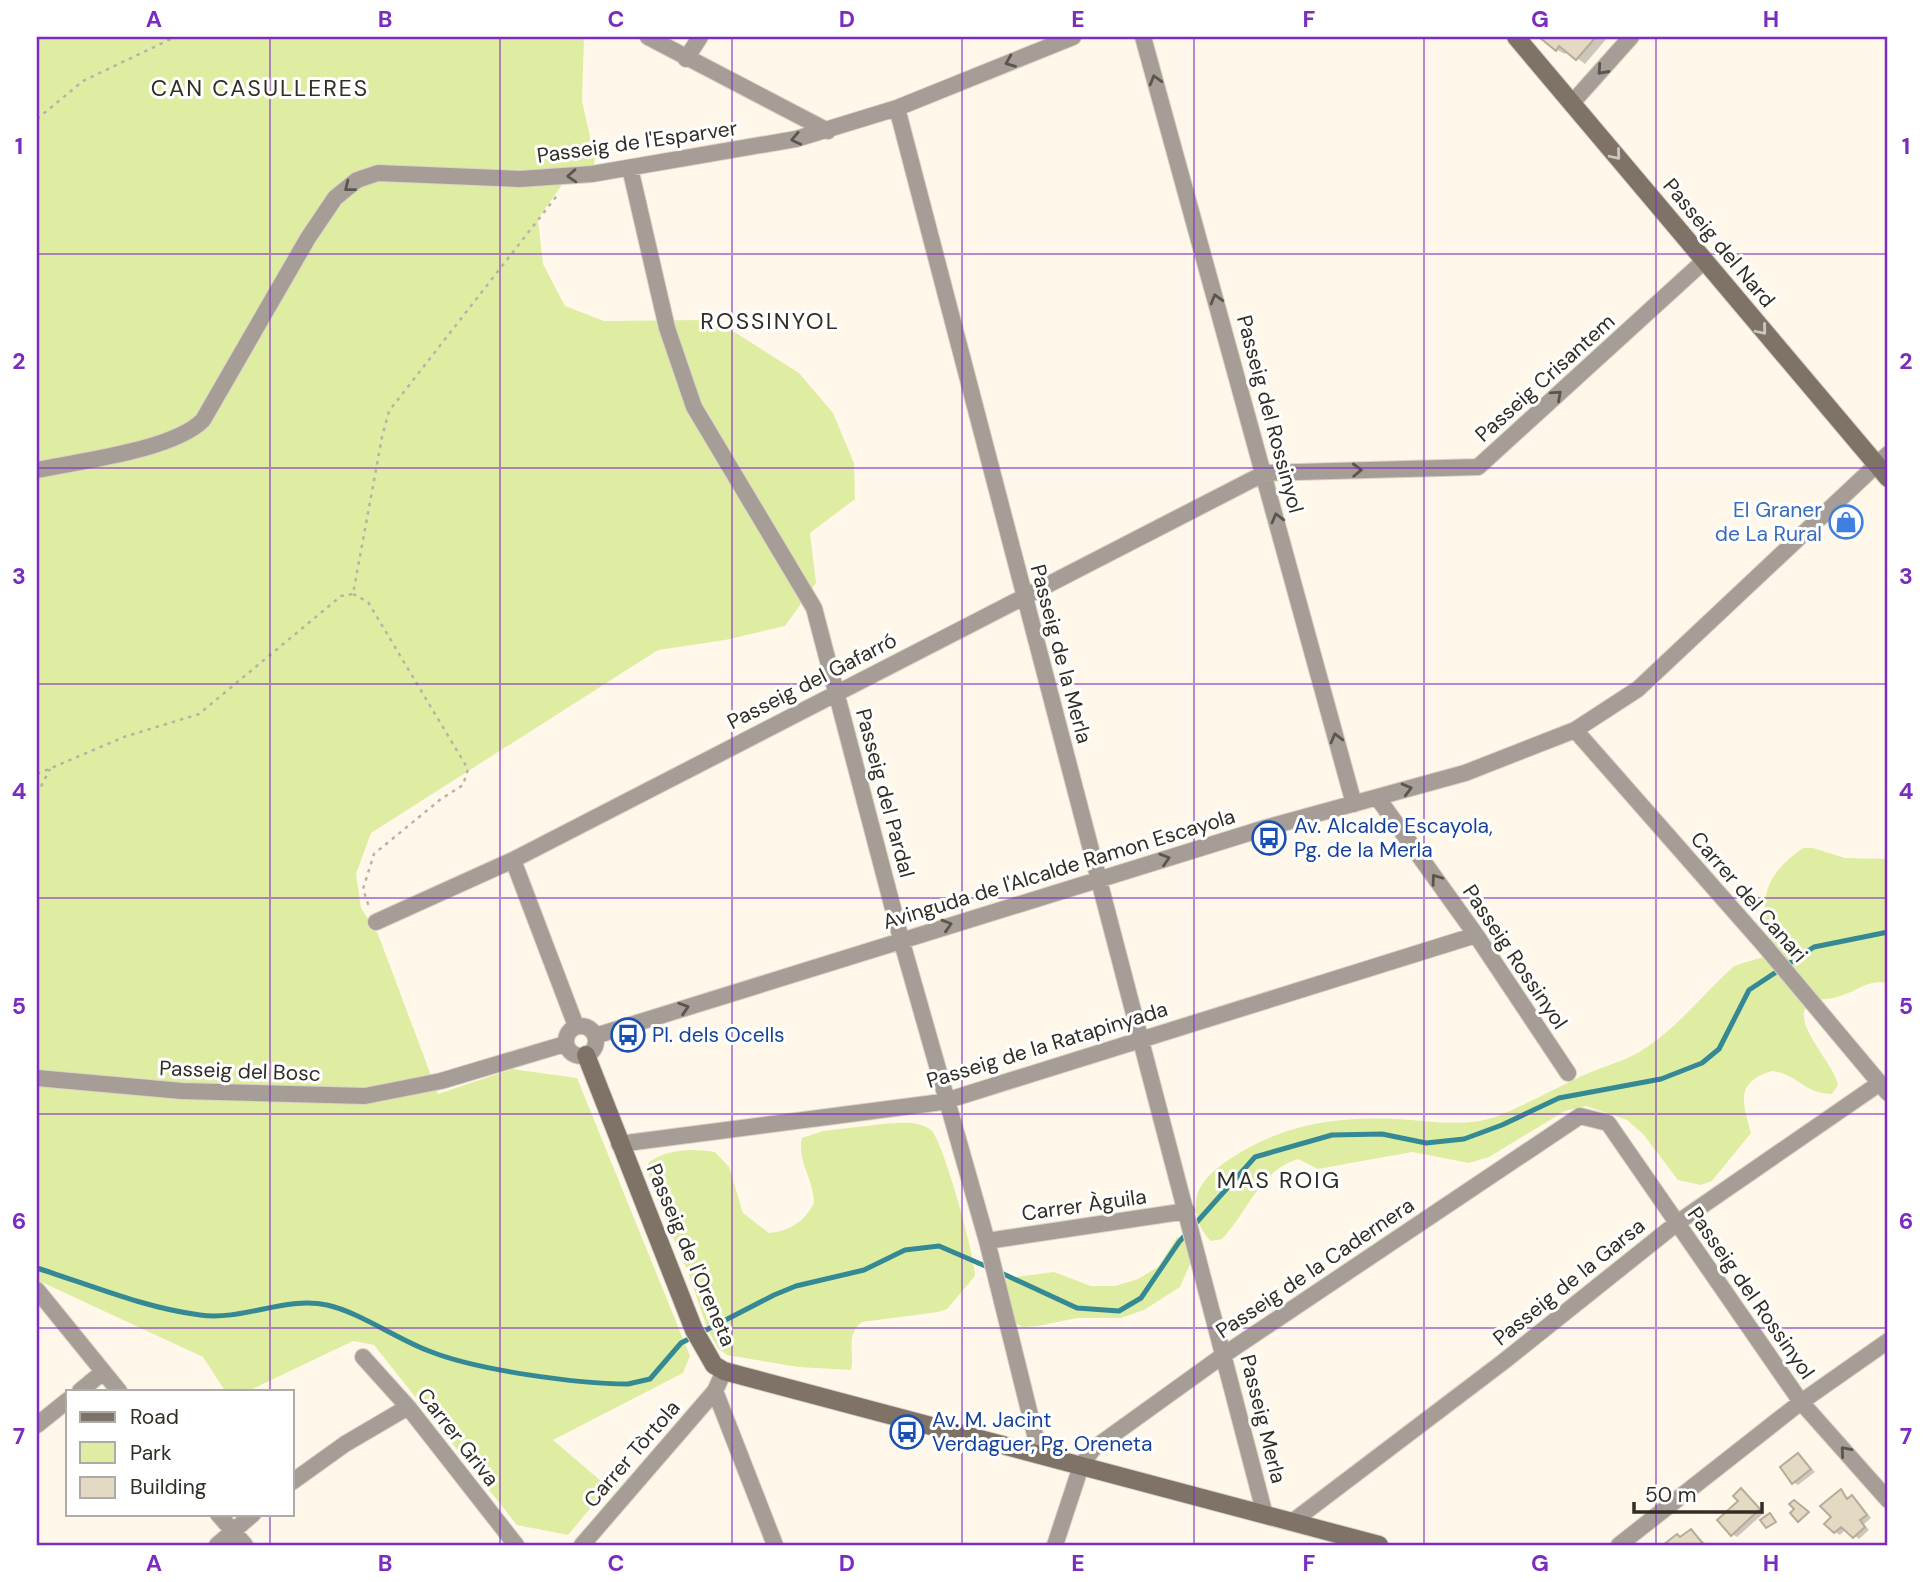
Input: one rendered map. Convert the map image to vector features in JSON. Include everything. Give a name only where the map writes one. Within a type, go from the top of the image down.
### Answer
[{"type":"street","points":[[648,37],[828,131]]},
{"type":"street","points":[[686,59],[700,37]]},
{"type":"street","name":"Passeig de l'Esparver","points":[[37,470],[166,442],[196,428],[203,421],[308,238],[335,198],[357,180],[378,173],[520,179],[569,176],[630,168],[828,131],[897,107],[1073,37]]},
{"type":"street","name":"Passeig del Rossinyol","points":[[1143,37],[1354,804]]},
{"type":"street","name":"Passeig del Nard","points":[[1516,37],[1704,261],[1885,466]]},
{"type":"street","points":[[1572,103],[1631,37]]},
{"type":"street","name":"Passeig de la Merla","points":[[897,107],[1187,1211]]},
{"type":"street","name":"Passeig del Pardal","points":[[630,168],[667,328],[694,407],[814,608],[901,939],[986,1241],[1040,1455]]},
{"type":"street","name":"Passeig Crisantem","points":[[1265,473],[1478,467],[1704,261]]},
{"type":"street","name":"Avinguda de l'Alcalde Ramon Escayola","points":[[595,1036],[1099,879],[1465,773],[1575,730],[1637,689],[1885,466]]},
{"type":"street","name":"Passeig del Gafarró","points":[[376,922],[513,860],[1265,473]]},
{"type":"street","name":"Carrer del Canari","points":[[1575,730],[1884,1088]]},
{"type":"street","name":"Passeig Rossinyol","points":[[1377,797],[1476,934],[1568,1073]]},
{"type":"street","points":[[513,860],[576,1026]]},
{"type":"street","name":"Passeig de la Ratapinyada","points":[[619,1144],[947,1101],[1476,934]]},
{"type":"street","points":[[576,1026],[587,1027],[595,1036],[594,1047],[586,1055],[573,1054],[565,1044],[566,1035],[576,1026]]},
{"type":"street","name":"Passeig del Bosc","points":[[37,1078],[182,1091],[365,1096],[441,1082],[565,1044]]},
{"type":"street","name":"Passeig de l'Oreneta","points":[[586,1055],[697,1336],[714,1365],[724,1371],[715,1391]]},
{"type":"street","name":"Passeig de la Garsa","points":[[1292,1522],[1514,1353],[1677,1223],[1884,1088]]},
{"type":"street","name":"Passeig del Rossinyol","points":[[1580,1115],[1608,1123],[1801,1402],[1888,1500]]},
{"type":"street","name":"Passeig de la Cadernera","points":[[1081,1466],[1093,1449],[1225,1354],[1580,1115]]},
{"type":"street","name":"Carrer Àguila","points":[[986,1241],[1187,1211]]},
{"type":"street","name":"Passeig Merla","points":[[1187,1211],[1265,1515]]},
{"type":"street","points":[[37,1290],[118,1390]]},
{"type":"street","points":[[1619,1545],[1801,1402],[1888,1341]]},
{"type":"street","name":"Carrer Griva","points":[[363,1357],[408,1407],[516,1545]]},
{"type":"street","points":[[724,1371],[1379,1545]]},
{"type":"street","points":[[80,1390],[103,1372]]},
{"type":"street","points":[[715,1391],[775,1545]]},
{"type":"street","name":"Carrer Tòrtola","points":[[582,1545],[715,1391]]},
{"type":"street","points":[[37,1425],[66,1402]]},
{"type":"street","points":[[294,1481],[345,1444],[408,1407]]},
{"type":"street","points":[[1055,1545],[1081,1466]]},
{"type":"street","points":[[221,1516],[245,1545]]},
{"type":"street","points":[[217,1545],[251,1516]]},
{"type":"path","points":[[37,119],[92,75],[174,37]]},
{"type":"path","points":[[353,594],[382,437],[390,411],[561,191],[569,176]]},
{"type":"path","points":[[37,774],[124,737],[199,714],[341,596],[353,594],[368,602],[468,769],[463,785],[441,799],[374,855],[363,889],[376,922]]},
{"type":"path","points":[[37,794],[50,769]]},
{"type":"green space","points":[[37,37],[584,37],[582,101],[595,158],[592,174],[568,176],[538,219],[543,264],[565,306],[604,321],[705,320],[736,333],[799,373],[833,413],[854,463],[855,499],[810,533],[816,583],[785,626],[725,640],[658,650],[371,833],[356,874],[361,908],[378,934],[438,1094],[512,1069],[577,1078],[690,1356],[683,1373],[553,1440],[608,1487],[568,1535],[517,1525],[374,1345],[353,1341],[250,1390],[224,1390],[203,1357],[37,1280]]},
{"type":"green space","points":[[1803,848],[1813,848],[1845,858],[1888,859],[1888,983],[1867,984],[1844,995],[1810,1003],[1804,1010],[1804,1020],[1838,1085],[1832,1094],[1822,1093],[1772,1071],[1752,1081],[1744,1095],[1751,1133],[1712,1181],[1701,1185],[1678,1180],[1643,1134],[1627,1120],[1586,1106],[1565,1111],[1489,1157],[1469,1163],[1412,1152],[1318,1169],[1298,1159],[1273,1173],[1264,1182],[1222,1239],[1211,1241],[1202,1230],[1197,1217],[1196,1202],[1204,1182],[1228,1160],[1266,1139],[1302,1127],[1339,1120],[1397,1119],[1461,1123],[1486,1120],[1639,1052],[1670,1029],[1733,967],[1772,952],[1765,898],[1778,870]]},
{"type":"green space","points":[[883,1124],[920,1125],[931,1130],[936,1138],[958,1200],[975,1276],[947,1309],[862,1322],[852,1338],[851,1370],[798,1367],[727,1355],[719,1349],[708,1331],[690,1277],[650,1183],[648,1163],[663,1155],[680,1151],[715,1152],[729,1167],[743,1213],[769,1233],[777,1232],[796,1224],[814,1203],[801,1154],[802,1138],[823,1131]]},
{"type":"green space","points":[[1177,1237],[1183,1237],[1187,1241],[1191,1262],[1180,1287],[1144,1310],[1121,1318],[1077,1318],[1038,1326],[1022,1327],[1013,1321],[1005,1282],[1008,1278],[1054,1272],[1091,1286],[1115,1286],[1138,1279],[1158,1267]]},
{"type":"building","points":[[1539,37],[1596,37],[1576,60],[1559,46],[1556,51]]},
{"type":"building","points":[[1798,1453],[1811,1469],[1792,1484],[1780,1467]]},
{"type":"building","points":[[1741,1488],[1760,1509],[1731,1536],[1717,1520],[1738,1501],[1733,1496]]},
{"type":"building","points":[[1841,1489],[1847,1499],[1852,1495],[1867,1515],[1860,1520],[1865,1527],[1853,1538],[1841,1527],[1834,1533],[1824,1524],[1831,1517],[1820,1506]]},
{"type":"building","points":[[1794,1500],[1809,1512],[1798,1522],[1790,1513],[1794,1509],[1789,1504]]},
{"type":"building","points":[[1770,1513],[1776,1522],[1766,1528],[1760,1520]]},
{"type":"building","points":[[1691,1529],[1704,1545],[1663,1545],[1677,1534],[1680,1537]]},
{"type":"waterway","points":[[999,1272],[1077,1308],[1119,1311],[1141,1298],[1179,1242],[1255,1157],[1332,1135],[1382,1134],[1426,1143],[1464,1139],[1502,1125],[1559,1098],[1661,1079],[1702,1063],[1719,1049],[1749,990],[1814,947],[1888,932]]},
{"type":"waterway","points":[[37,1268],[138,1302],[200,1315],[232,1315],[295,1304],[327,1305],[352,1313],[404,1340],[449,1358],[555,1379],[628,1384],[650,1379],[681,1343],[774,1295],[796,1286],[864,1270],[905,1250],[939,1246],[990,1268]]},
{"type":"place","name":"El Graner de La Rural","points":[[1846,522]]},
{"type":"place","name":"Av. Alcalde Escayola, Pg. de la Merla","points":[[1269,838]]},
{"type":"place","name":"Pl. dels Ocells","points":[[628,1035]]},
{"type":"place","name":"Av. M. Jacint Verdaguer, Pg. Oreneta","points":[[907,1432]]},
{"type":"district","name":"CAN CASULLERES","points":[[260,88]]},
{"type":"district","name":"ROSSINYOL","points":[[770,321]]},
{"type":"district","name":"MAS ROIG","points":[[1279,1180]]}]
